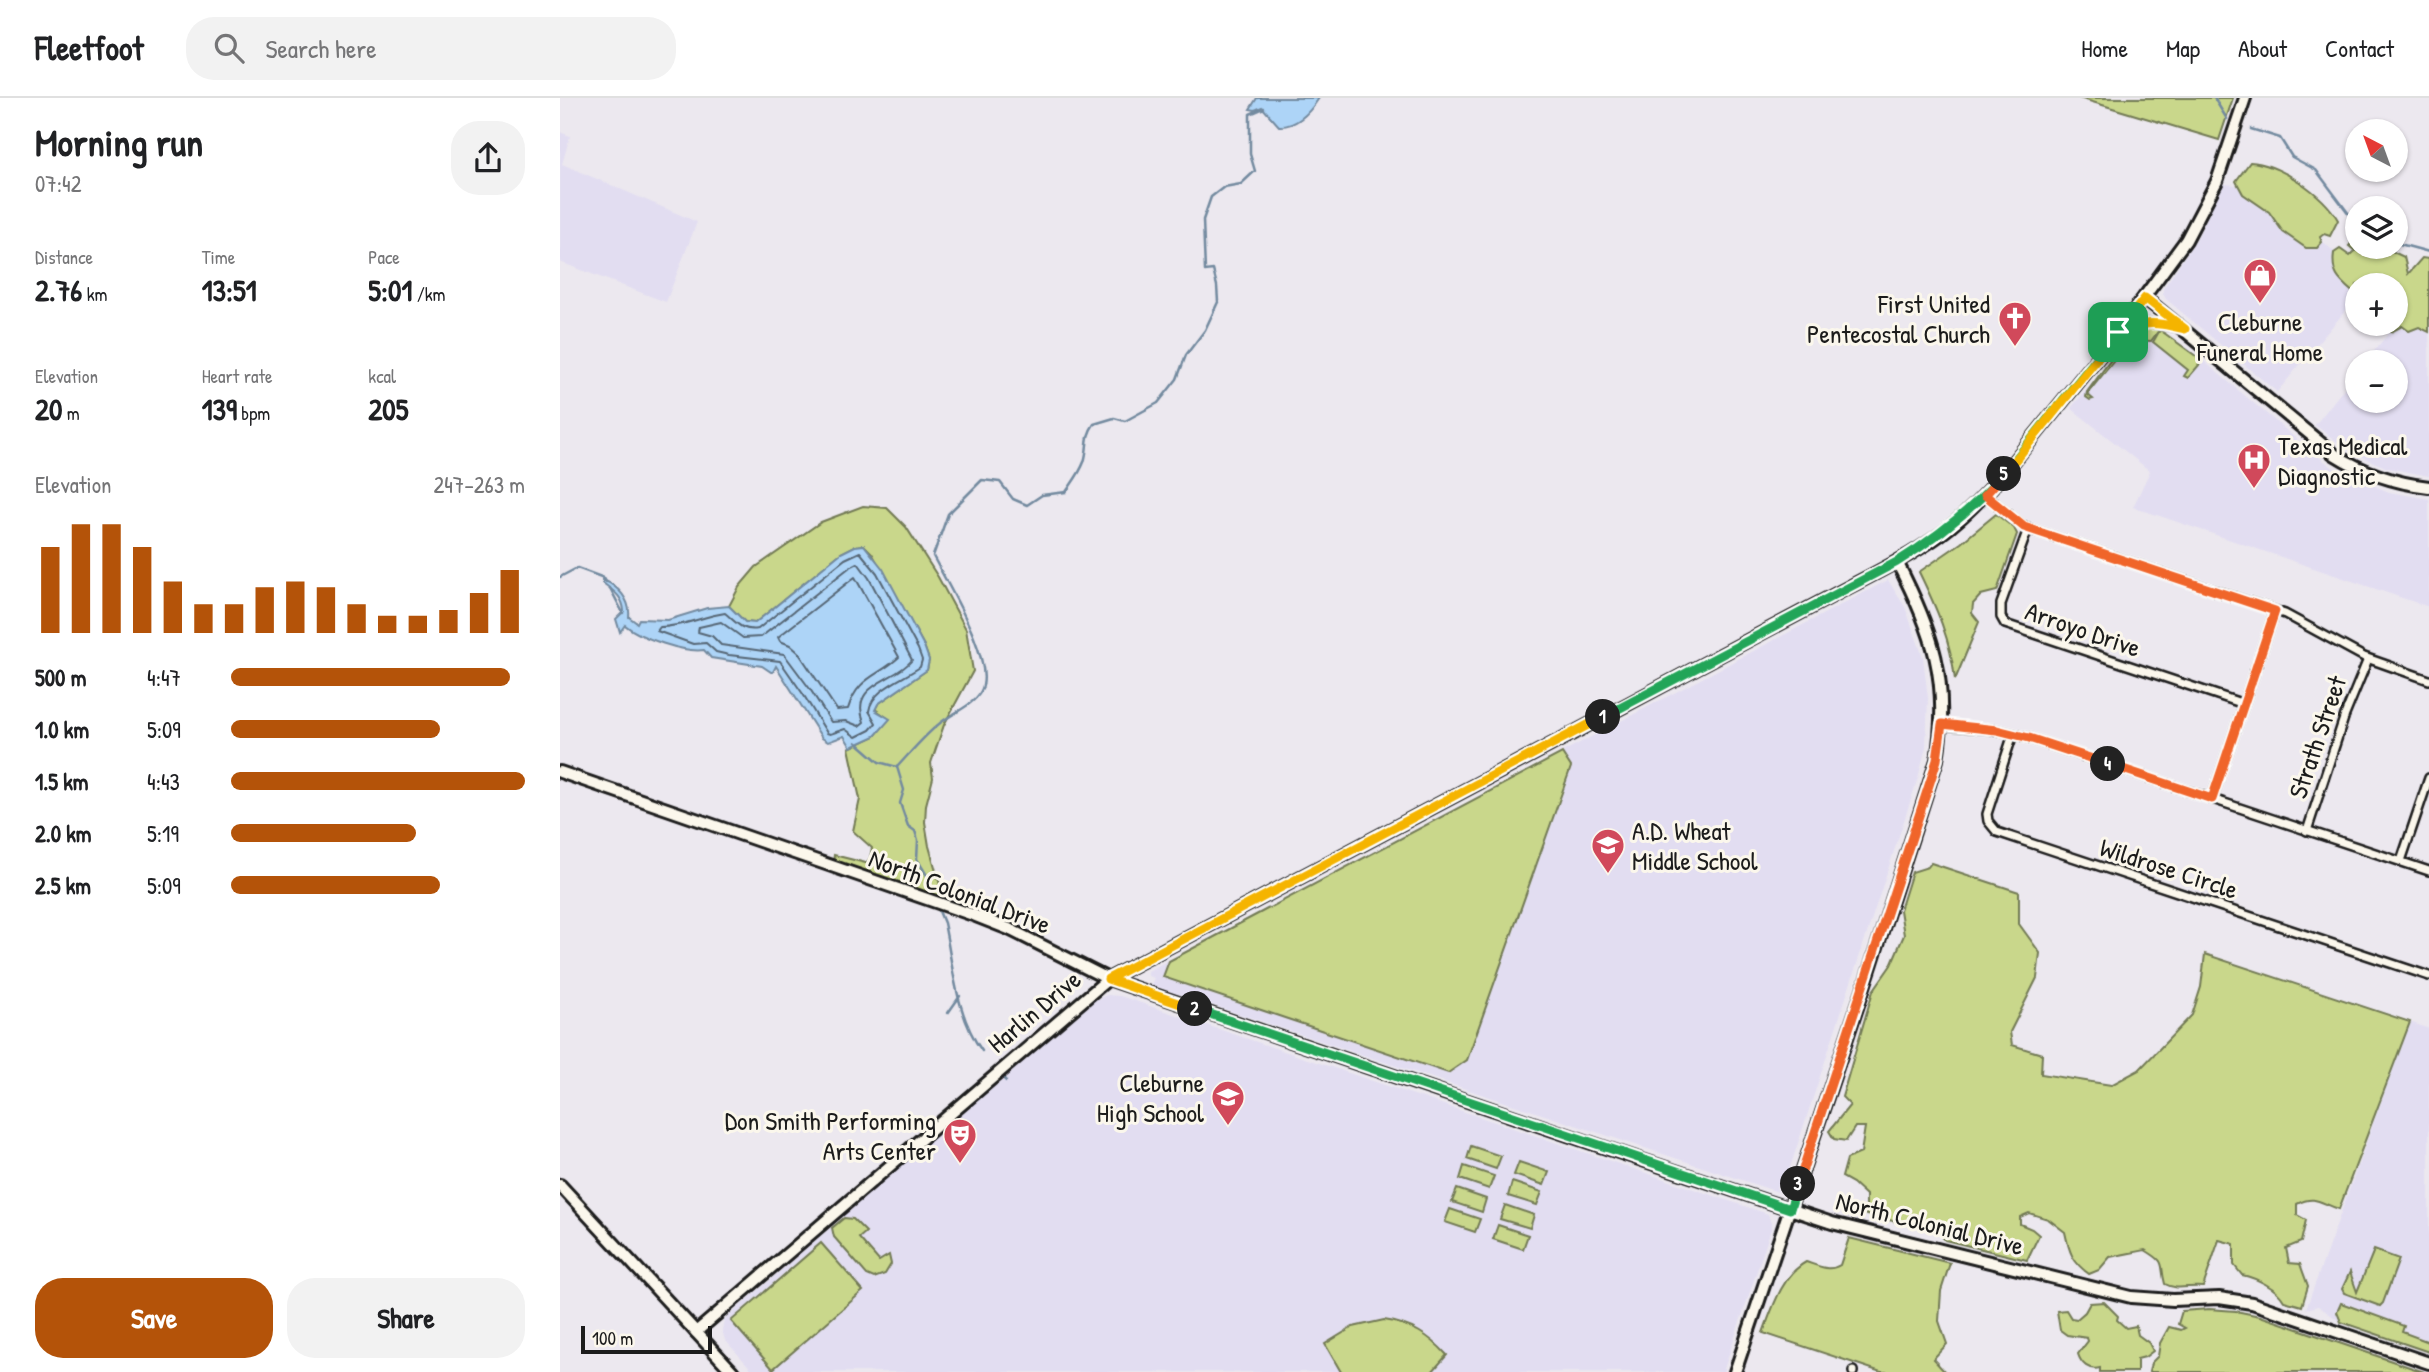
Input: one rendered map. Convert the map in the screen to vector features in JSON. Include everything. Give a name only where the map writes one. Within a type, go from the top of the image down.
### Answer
[{"type":"street","name":"Harlin Drive","points":[[696,1332],[989,1078],[1108,979],[1897,562],[1942,533],[1985,495],[2114,338],[2171,263],[2203,211],[2232,141],[2245,98]]},
{"type":"street","points":[[2145,298],[2334,454],[2379,477],[2429,487]]},
{"type":"street","points":[[2114,338],[2146,323],[2185,329]]},
{"type":"street","points":[[1985,495],[2013,521],[2028,529],[2297,619],[2368,659],[2429,680]]},
{"type":"street","name":"Arroyo Drive","points":[[2028,529],[2001,604],[2001,617],[2006,624],[2244,704]]},
{"type":"street","points":[[1735,1372],[1937,760],[1942,724],[1940,680],[1934,645],[1919,605],[1897,562]]},
{"type":"street","points":[[2212,799],[2275,611]]},
{"type":"street","name":"Strath Street","points":[[2307,831],[2345,715],[2368,659]]},
{"type":"street","points":[[1942,724],[2013,734],[2429,871]]},
{"type":"street","name":"Wildrose Circle","points":[[2013,734],[1987,814],[1988,821],[1997,832],[2429,976]]},
{"type":"street","name":"North Colonial Drive","points":[[560,772],[976,916],[1009,929],[1108,979],[1790,1209],[1869,1232],[2132,1297],[2173,1300],[2219,1297],[2252,1303],[2429,1363]]},
{"type":"street","points":[[2401,862],[2429,778]]},
{"type":"street","points":[[560,1185],[733,1372]]},
{"type":"shaded area","points":[[560,132],[570,136],[562,164],[697,222],[666,302],[560,262]]},
{"type":"shaded area","points":[[2223,184],[2264,187],[2357,273],[2345,273],[2345,311],[2277,392],[2163,294],[2163,289],[2197,238]]},
{"type":"shaded area","points":[[2408,319],[2429,324],[2429,476],[2388,468],[2369,460],[2343,446],[2315,425],[2345,387],[2345,413],[2408,413],[2408,350],[2375,350],[2386,336],[2408,336]]},
{"type":"shaded area","points":[[2152,326],[2188,348],[2335,469],[2389,492],[2429,499],[2429,607],[2133,507],[2150,471],[2071,408],[2134,332],[2138,328]]},
{"type":"shaded area","name":"A.D. Wheat Middle School","points":[[1888,580],[1905,607],[1923,657],[1928,698],[1926,747],[1784,1186],[1781,1189],[1778,1185],[1776,1187],[1778,1192],[1151,985],[1154,978],[1148,976],[1148,971]]},
{"type":"shaded area","name":"Cleburne High School","points":[[1107,995],[1120,996],[1768,1214],[1772,1226],[1723,1372],[754,1372],[725,1340],[722,1330],[724,1320],[1045,1041],[1095,1000]]},
{"type":"shaded area","points":[[2410,1022],[2429,1029],[2429,1353],[2341,1322],[2318,1306],[2306,1309]]},
{"type":"green space","points":[[2079,98],[2233,98],[2219,140]]},
{"type":"green space","points":[[2250,162],[2287,174],[2331,210],[2338,220],[2330,236],[2324,234],[2320,237],[2322,242],[2317,248],[2306,248],[2283,232],[2269,212],[2243,194],[2236,181]]},
{"type":"green space","points":[[2340,249],[2345,252],[2345,259],[2404,259],[2408,273],[2345,273],[2345,285],[2335,273],[2333,261],[2334,253]]},
{"type":"green space","points":[[2422,258],[2429,259],[2429,332],[2419,327],[2409,331],[2408,274]]},
{"type":"green space","points":[[2145,326],[2159,330],[2151,341],[2136,340],[2116,358],[2087,394],[2093,399],[2086,397],[2087,392],[2118,350],[2133,335],[2141,329],[2144,330]]},
{"type":"green space","points":[[2160,330],[2200,359],[2200,364],[2188,378],[2184,376],[2188,370],[2153,342]]},
{"type":"green space","points":[[863,506],[887,508],[906,527],[938,577],[966,629],[973,671],[944,725],[931,763],[933,778],[926,805],[925,822],[929,846],[944,899],[833,862],[834,855],[866,863],[872,848],[853,831],[860,799],[849,748],[875,736],[889,719],[875,709],[878,704],[927,670],[929,660],[924,646],[872,553],[864,545],[841,553],[755,623],[745,622],[729,606],[739,587],[756,567],[821,522]]},
{"type":"green space","points":[[1996,514],[2014,528],[2017,534],[1997,591],[1981,595],[1973,604],[1972,613],[1979,622],[1955,680],[1946,637],[1919,572],[1961,543]]},
{"type":"green space","points":[[1562,753],[1571,767],[1467,1060],[1448,1073],[1163,977],[1169,961]]},
{"type":"green space","points":[[1931,863],[2019,892],[2019,924],[2040,953],[2037,978],[2010,1032],[2012,1045],[2042,1054],[2041,1074],[2111,1085],[2139,1070],[2192,1015],[2201,987],[2205,954],[2410,1022],[2339,1209],[2314,1200],[2297,1204],[2297,1215],[2306,1220],[2301,1242],[2286,1248],[2289,1263],[2300,1264],[2308,1286],[2302,1306],[2284,1301],[2266,1284],[2242,1275],[2234,1265],[2234,1244],[2219,1240],[2203,1287],[2179,1287],[2165,1284],[2160,1261],[2145,1250],[2110,1257],[2099,1270],[2089,1274],[2072,1256],[2065,1232],[2048,1219],[2029,1213],[2020,1217],[2020,1224],[2039,1235],[2027,1260],[1945,1240],[1938,1231],[1866,1215],[1866,1195],[1842,1177],[1847,1159],[1861,1153],[1865,1127],[1855,1127],[1846,1141],[1834,1139],[1829,1131],[1850,1105],[1842,1097],[1873,991],[1891,965],[1904,935],[1900,910],[1912,872],[1928,867]]},
{"type":"green space","points":[[1471,1146],[1501,1156],[1496,1169],[1467,1159]]},
{"type":"green space","points":[[1519,1162],[1549,1172],[1544,1185],[1514,1175]]},
{"type":"green space","points":[[1464,1166],[1494,1176],[1489,1189],[1460,1179]]},
{"type":"green space","points":[[1512,1182],[1542,1192],[1537,1205],[1508,1196]]},
{"type":"green space","points":[[1457,1189],[1486,1199],[1482,1212],[1452,1202]]},
{"type":"green space","points":[[1505,1205],[1534,1215],[1530,1228],[1500,1219]]},
{"type":"green space","points":[[1450,1209],[1480,1219],[1475,1232],[1445,1222]]},
{"type":"green space","points":[[844,1218],[853,1219],[866,1232],[859,1238],[879,1261],[889,1255],[891,1264],[885,1274],[874,1278],[867,1275],[834,1237],[832,1228]]},
{"type":"green space","points":[[1498,1225],[1528,1235],[1523,1249],[1493,1239]]},
{"type":"green space","points":[[1849,1238],[1950,1263],[1941,1291],[1939,1321],[1947,1344],[1933,1359],[1945,1372],[1881,1372],[1763,1333],[1779,1293],[1790,1275],[1806,1262],[1828,1268],[1840,1265]]},
{"type":"green space","points":[[821,1243],[863,1291],[773,1369],[731,1321]]},
{"type":"green space","points":[[2374,1250],[2399,1259],[2380,1306],[2344,1293],[2342,1289],[2350,1272],[2357,1292]]},
{"type":"green space","points":[[2104,1302],[2126,1328],[2136,1326],[2138,1335],[2149,1343],[2153,1351],[2137,1359],[2137,1372],[2100,1372],[2100,1368],[2089,1368],[2083,1364],[2078,1354],[2088,1341],[2087,1338],[2067,1335],[2060,1330],[2057,1311],[2066,1310],[2071,1318],[2077,1319],[2090,1303]]},
{"type":"green space","points":[[2341,1303],[2404,1326],[2402,1332],[2429,1342],[2429,1352],[2341,1322],[2337,1312]]},
{"type":"green space","points":[[2209,1309],[2260,1316],[2424,1372],[2149,1372],[2169,1327],[2181,1330],[2185,1328],[2178,1324],[2182,1311]]},
{"type":"green space","points":[[1384,1320],[1403,1324],[1419,1332],[1447,1355],[1432,1372],[1341,1372],[1325,1344],[1353,1327]]},
{"type":"water","points":[[1257,98],[1319,98],[1297,121],[1279,126],[1262,107],[1250,109]]},
{"type":"water","points":[[864,545],[883,569],[929,660],[927,670],[878,704],[875,710],[890,719],[875,736],[851,747],[844,736],[828,742],[822,738],[776,666],[771,672],[762,666],[711,658],[704,650],[663,644],[625,625],[620,632],[616,619],[624,611],[622,601],[603,583],[603,580],[609,583],[622,594],[628,605],[629,617],[637,623],[639,619],[668,620],[707,608],[729,606],[745,622],[755,623],[841,553]]},
{"type":"waterway","points":[[2214,98],[2227,119]]},
{"type":"waterway","points":[[930,894],[931,882],[917,859],[918,840],[915,831],[908,826],[900,803],[904,790],[897,767],[933,729],[973,701],[981,691],[984,678],[982,662],[968,623],[933,556],[948,514],[982,480],[1000,482],[1013,499],[1027,505],[1042,495],[1066,492],[1082,466],[1094,424],[1114,418],[1125,421],[1158,403],[1177,379],[1186,355],[1205,330],[1218,302],[1213,270],[1205,271],[1203,220],[1211,197],[1224,187],[1241,184],[1255,171],[1250,154],[1250,114],[1264,108]]},
{"type":"waterway","points":[[2251,129],[2280,138],[2292,157],[2316,170],[2345,209]]},
{"type":"waterway","points":[[2408,246],[2429,252]]},
{"type":"waterway","points":[[560,577],[577,568],[604,578],[606,582]]},
{"type":"waterway","points":[[610,588],[623,613]]},
{"type":"waterway","points":[[856,742],[879,762],[897,767]]},
{"type":"waterway","points":[[939,911],[944,923],[961,1006],[966,1022],[982,1051]]},
{"type":"waterway","points":[[948,1013],[960,996]]},
{"type":"waterway","points":[[1003,1078],[1006,1081]]},
{"type":"place","name":"Cleburne Funeral Home","points":[[2260,305]]},
{"type":"place","name":"First United Pentecostal Church","points":[[2015,348]]},
{"type":"place","name":"Texas Medical Diagnostic","points":[[2254,490]]},
{"type":"place","name":"A.D. Wheat Middle School","points":[[1608,875]]},
{"type":"place","name":"Cleburne High School","points":[[1228,1127]]},
{"type":"place","name":"Don Smith Performing Arts Center","points":[[960,1165]]},
{"type":"route","points":[[2118,332],[1985,495],[1942,533],[1922,546],[1897,562],[1108,979],[1294,1044],[1790,1209],[1937,760],[1942,724],[1997,730],[2029,738],[2212,799],[2275,611],[2024,527],[2013,521],[1985,495],[2114,338],[2137,325],[2153,322],[2185,329],[2145,298],[2118,332]]}]
